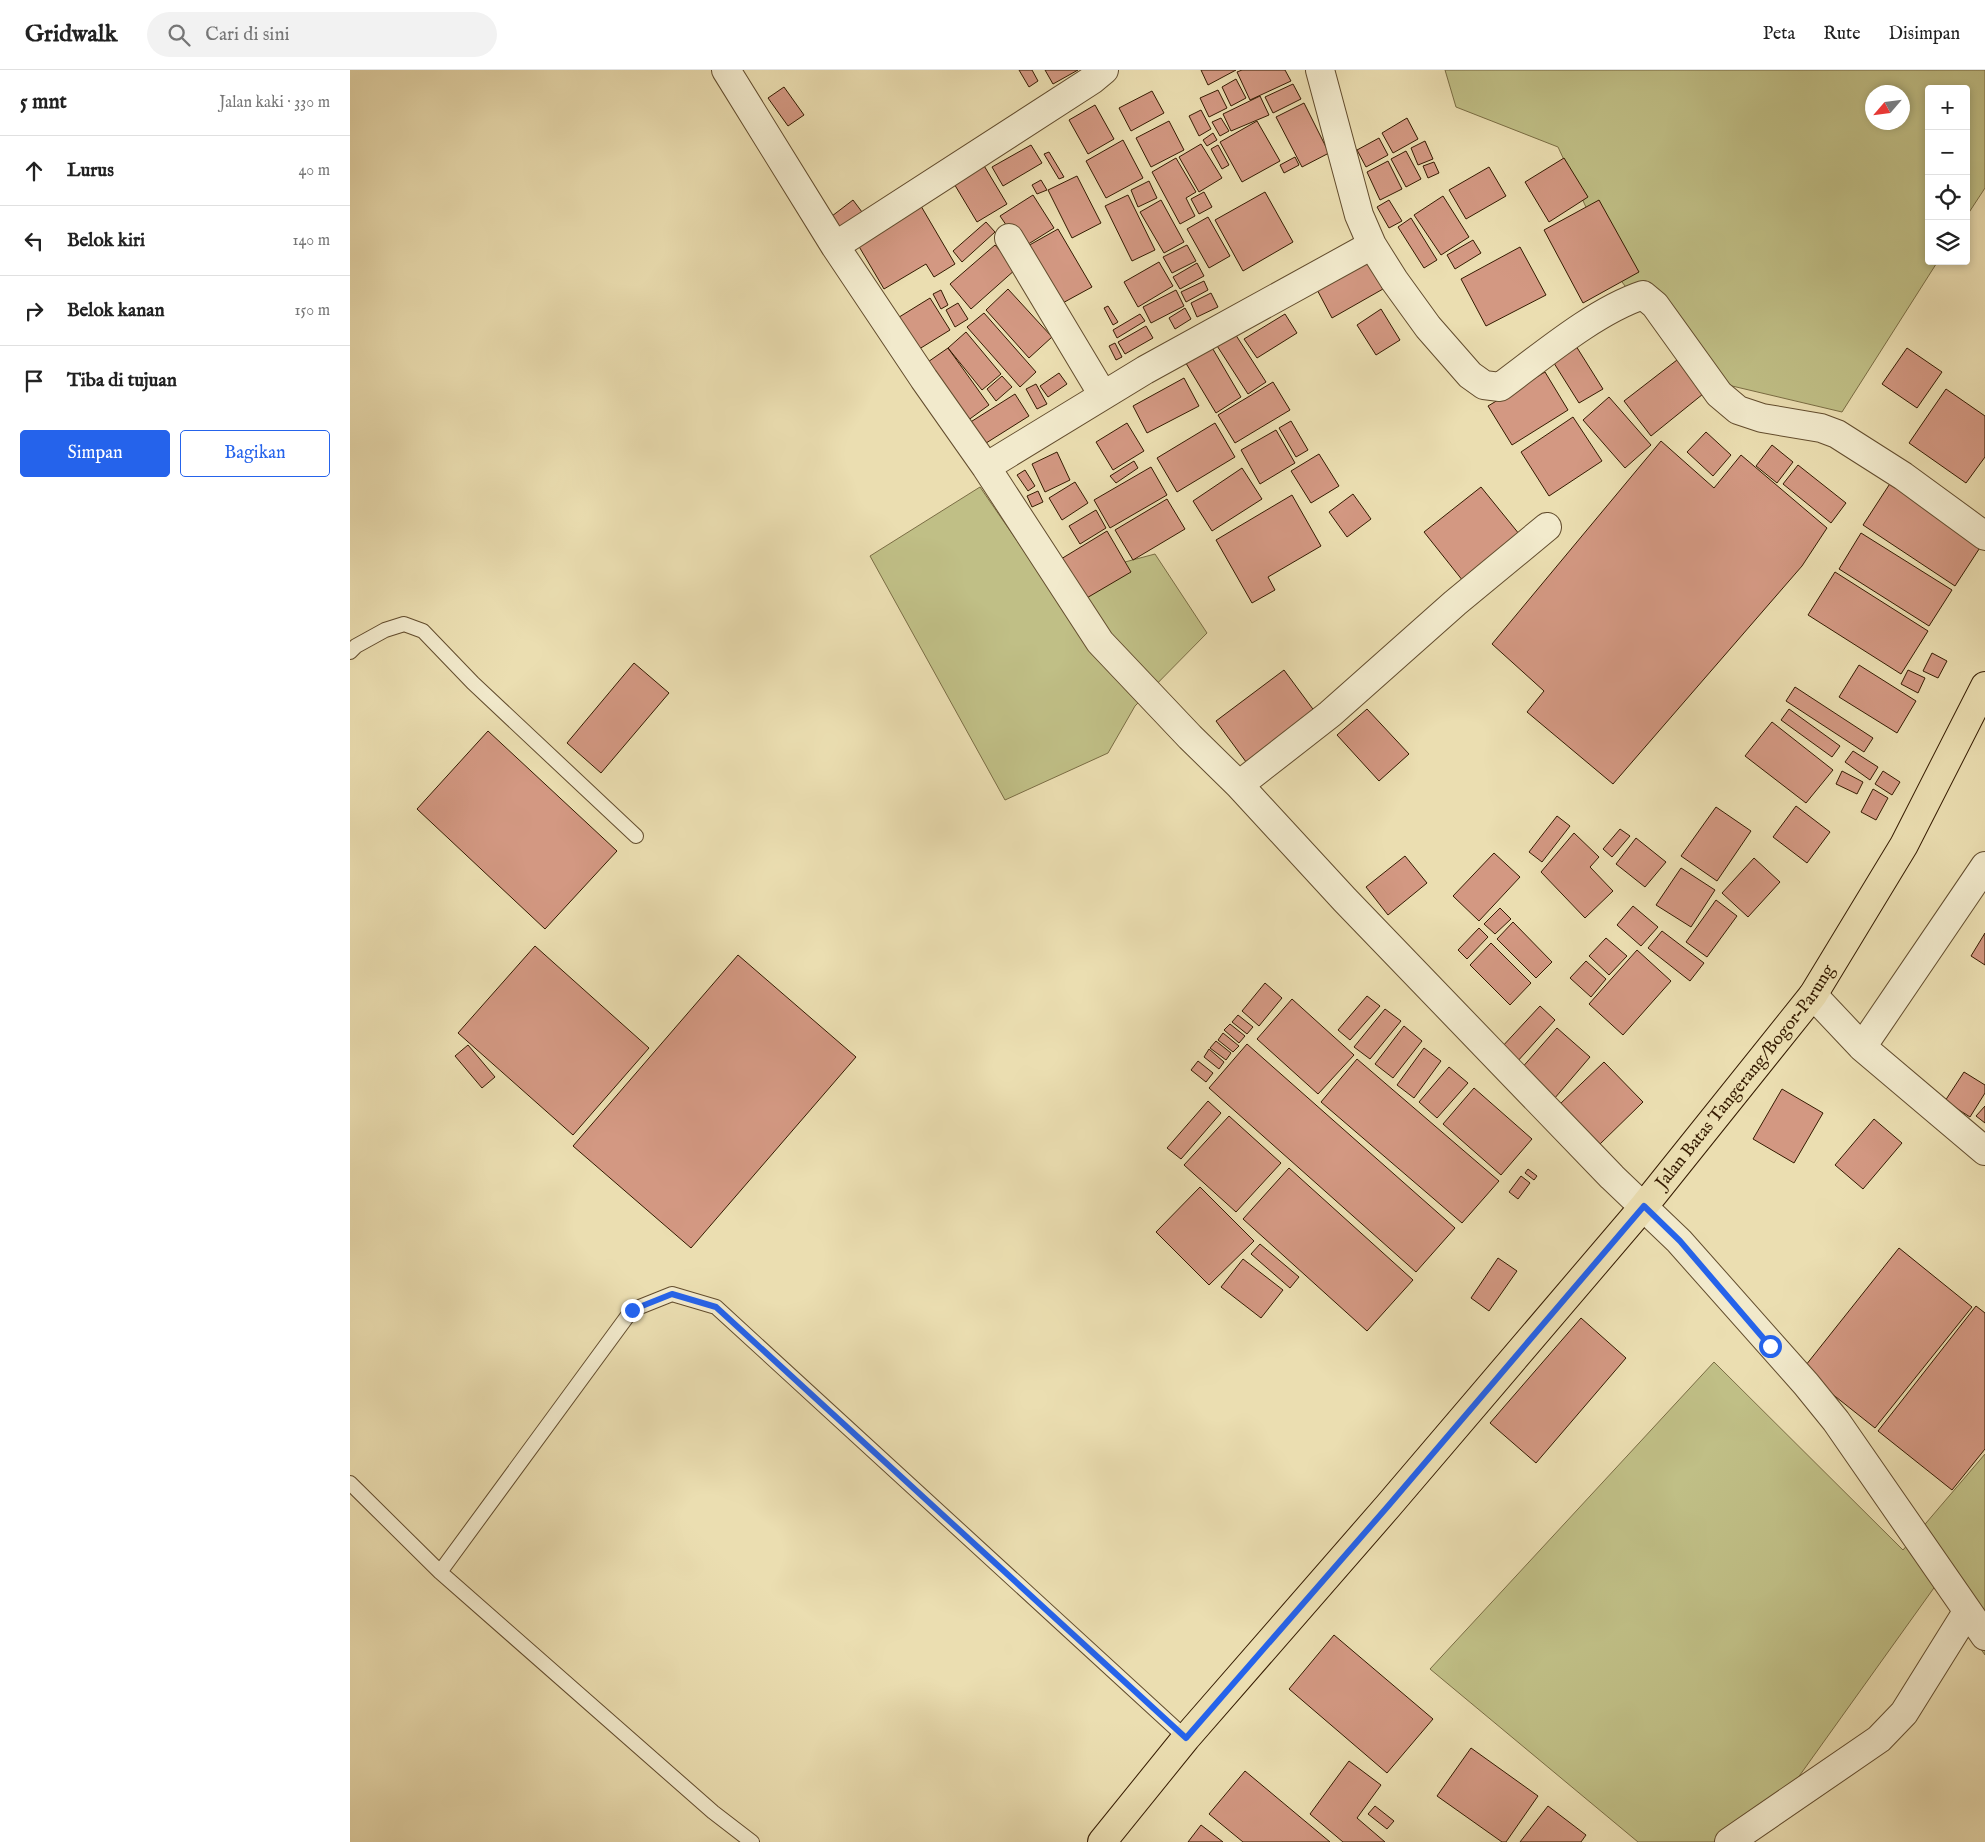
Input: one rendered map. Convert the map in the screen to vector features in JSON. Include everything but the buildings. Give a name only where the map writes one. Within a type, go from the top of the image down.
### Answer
[{"type":"main road","name":"Jalan Batas Tangerang/Bogor–Parung","points":[[1102,1842],[1186,1738],[1389,1505],[1644,1206],[1813,995],[1904,845],[1985,687]]},
{"type":"street","points":[[726,70],[835,246],[924,379],[986,467],[1100,642],[1239,785],[1345,900],[1612,1177],[1680,1241],[1806,1384],[1836,1421],[1985,1636]]},
{"type":"street","points":[[835,246],[1092,80],[1104,70]]},
{"type":"street","points":[[1320,70],[1359,215],[1372,245],[1394,280],[1428,327],[1470,375],[1484,385],[1500,387],[1564,340],[1625,301],[1643,295],[1655,305],[1719,394],[1738,410],[1762,418],[1821,428],[1837,434],[1903,476],[1975,531],[1985,536]]},
{"type":"street","points":[[1009,238],[1103,395]]},
{"type":"street","points":[[986,467],[1103,395],[1372,245]]},
{"type":"street","points":[[1239,785],[1330,714],[1454,603],[1547,528]]},
{"type":"street","points":[[1862,1047],[1985,866]]},
{"type":"street","points":[[1813,995],[1862,1047],[1985,1151]]},
{"type":"street","points":[[1729,1842],[1879,1739],[1904,1714],[1967,1612]]},
{"type":"lane","points":[[350,652],[356,646],[384,630],[404,624],[424,631],[473,683],[636,836]]},
{"type":"lane","points":[[440,1572],[632,1310],[672,1294],[716,1307],[1186,1738]]},
{"type":"lane","points":[[350,1483],[440,1572],[714,1812],[752,1842]]},
{"type":"shaded area","points":[[1445,70],[1985,70],[1985,188],[1970,211],[1970,85],[1925,85],[1925,265],[1935,265],[1842,412],[1694,377],[1619,278],[1558,147],[1456,107]]},
{"type":"shaded area","points":[[980,487],[1046,583],[1155,554],[1207,633],[1135,706],[1108,753],[1005,800],[870,556]]},
{"type":"shaded area","points":[[1714,1362],[1903,1550],[1985,1454],[1985,1655],[1936,1585],[1752,1842],[1638,1842],[1430,1669]]},
{"type":"route","points":[[632,1310],[672,1294],[716,1307],[1186,1738],[1389,1505],[1644,1206],[1680,1241],[1770,1346]]}]
